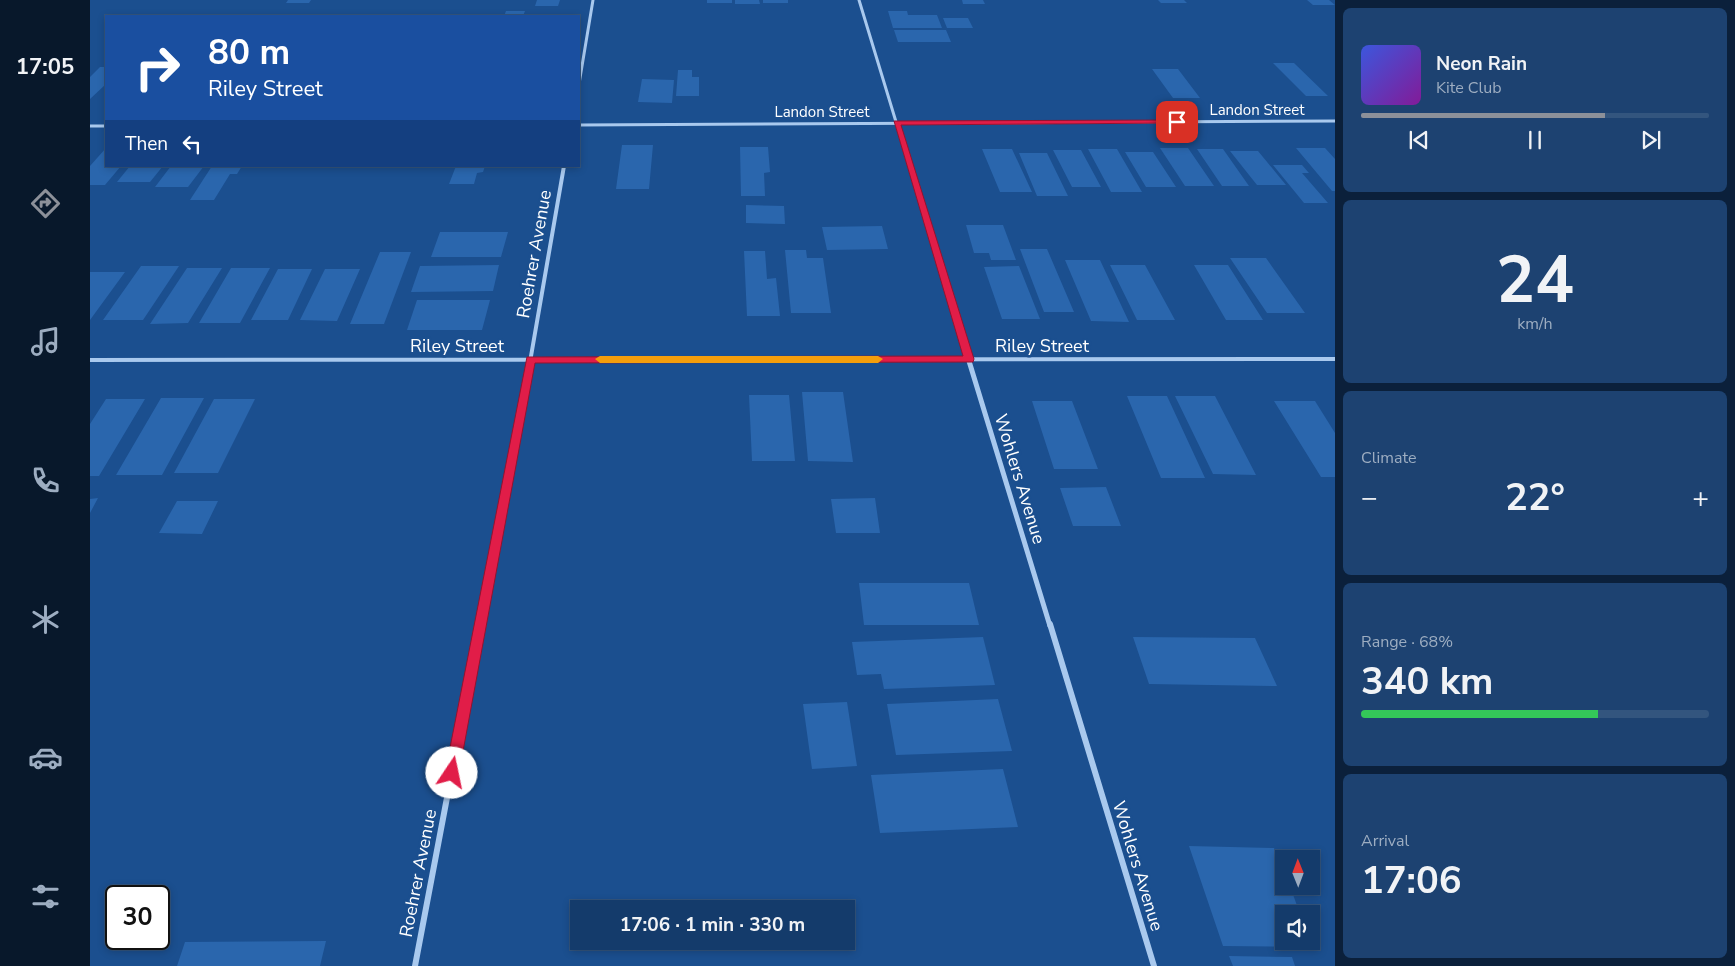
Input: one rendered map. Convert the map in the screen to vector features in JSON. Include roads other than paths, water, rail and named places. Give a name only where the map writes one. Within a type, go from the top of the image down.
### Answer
[{"type":"street","points":[[580,78],[593,0]]},
{"type":"street","name":"Wohlers Avenue","points":[[859,0],[1154,966]]},
{"type":"street","name":"Landon Street","points":[[580,125],[1335,121]]},
{"type":"street","points":[[90,126],[105,126]]},
{"type":"street","name":"Roehrer Avenue","points":[[415,966],[530,359],[564,167]]},
{"type":"street","name":"Riley Street","points":[[90,360],[1335,359]]}]
